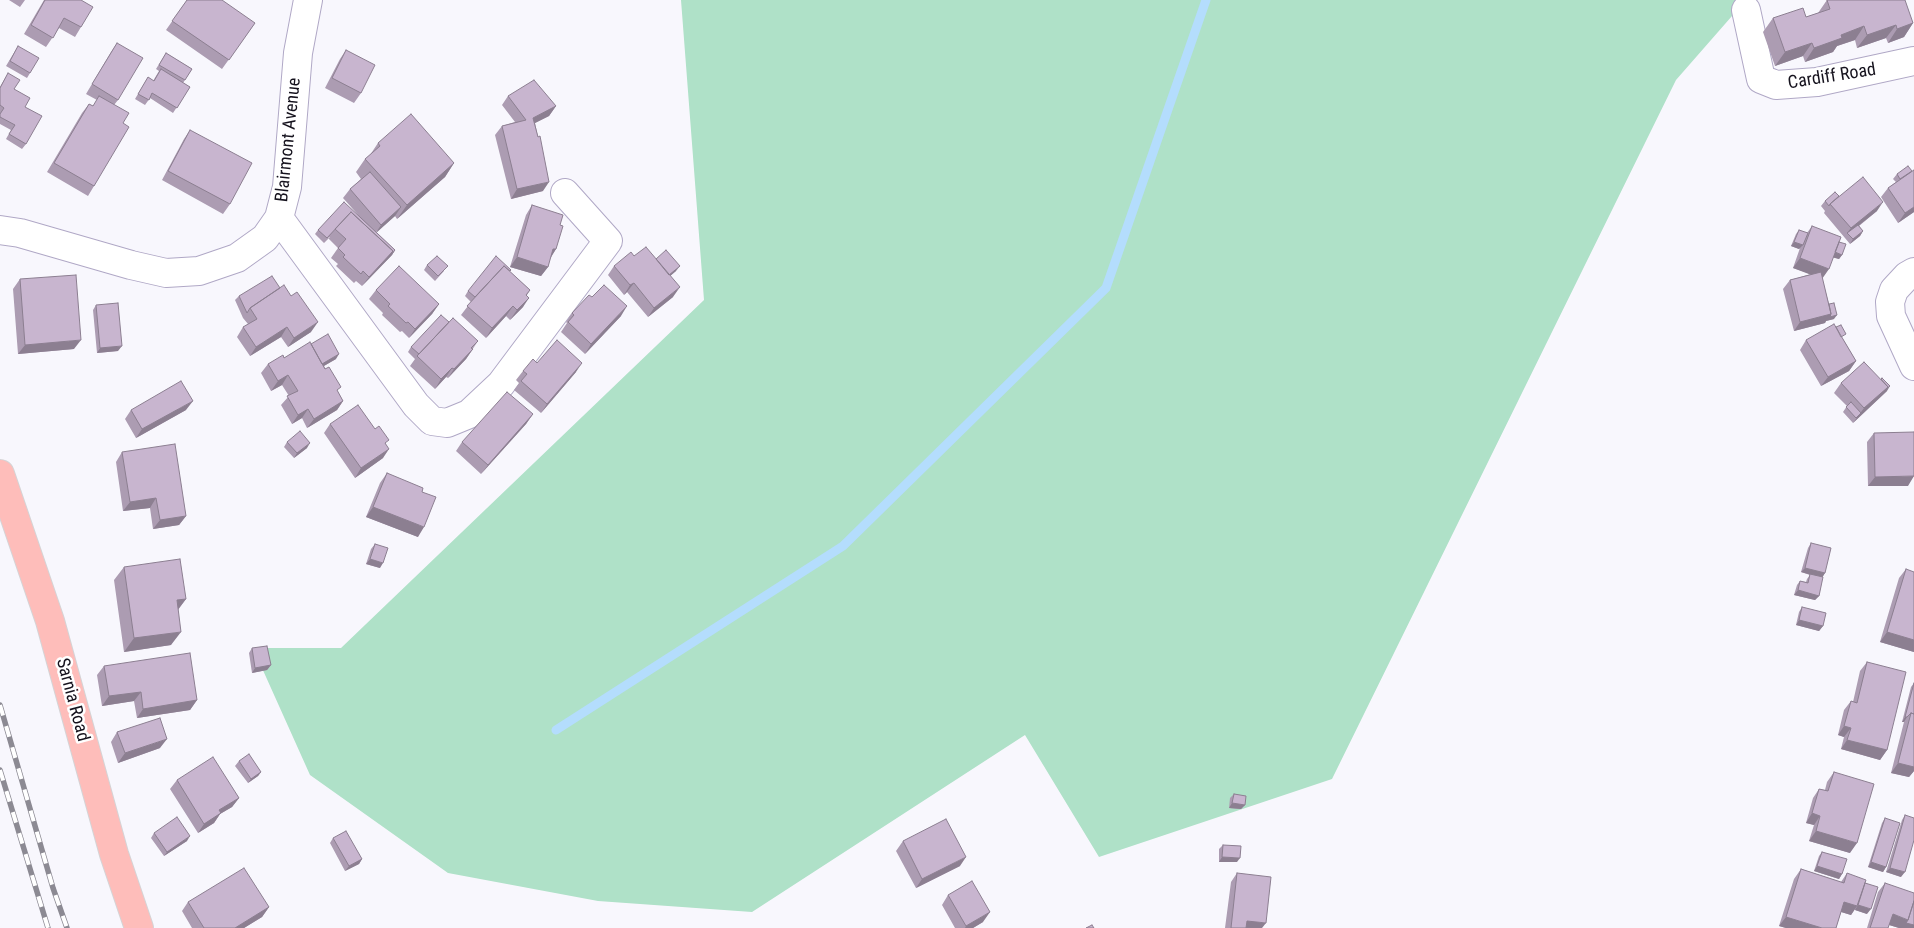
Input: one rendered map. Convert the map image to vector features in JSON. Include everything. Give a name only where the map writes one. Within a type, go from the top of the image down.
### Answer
[{"type":"main road","name":"Sarnia Road","points":[[0,474],[50,621],[114,854],[139,928]]},
{"type":"street","name":"Blairmont Avenue","points":[[0,230],[20,233],[131,265],[166,272],[199,271],[237,258],[265,238],[279,218],[288,187],[298,53],[308,0]]},
{"type":"street","name":"Cardiff Road","points":[[1746,10],[1761,79],[1776,85],[1817,82],[1914,61]]},
{"type":"street","points":[[279,218],[416,405],[432,421],[447,423],[469,414],[501,384],[608,241],[564,193]]},
{"type":"street","points":[[1914,272],[1907,276],[1894,290],[1890,302],[1891,316],[1914,366]]},
{"type":"green space","points":[[681,0],[1746,0],[1676,80],[1332,779],[1099,857],[1025,735],[752,912],[598,901],[448,873],[310,775],[253,648],[341,648],[704,300]]},
{"type":"building","points":[[45,0],[81,0],[93,7],[81,27],[64,18],[53,38],[31,25]]},
{"type":"building","points":[[187,0],[222,0],[255,23],[229,60],[172,21]]},
{"type":"building","points":[[1827,0],[1905,0],[1913,23],[1897,29],[1896,25],[1867,35],[1864,26],[1841,35],[1842,38],[1814,48],[1812,43],[1785,52],[1773,18],[1803,8],[1806,17],[1830,9]]},
{"type":"building","points":[[117,43],[143,58],[118,100],[92,84]]},
{"type":"building","points":[[18,46],[39,58],[30,73],[10,61]]},
{"type":"building","points":[[346,50],[375,65],[361,93],[332,78]]},
{"type":"building","points":[[166,53],[192,69],[185,80],[159,65]]},
{"type":"building","points":[[161,69],[190,87],[177,108],[152,93],[149,100],[138,94],[148,77],[154,81]]},
{"type":"building","points":[[8,73],[20,80],[14,89],[30,98],[25,107],[42,116],[26,144],[9,134],[15,125],[0,117],[4,108],[0,105],[0,88]]},
{"type":"building","points":[[534,80],[556,106],[533,118],[538,137],[540,136],[549,182],[517,189],[502,126],[526,120],[508,96]]},
{"type":"building","points":[[99,96],[129,113],[123,123],[129,127],[94,186],[54,163],[89,104],[93,106]]},
{"type":"building","points":[[411,114],[454,163],[407,205],[365,159],[380,146],[378,143]]},
{"type":"building","points":[[190,130],[252,163],[230,204],[168,171]]},
{"type":"building","points":[[1908,166],[1912,171],[1900,179],[1897,174]]},
{"type":"building","points":[[1914,170],[1914,207],[1905,213],[1888,188]]},
{"type":"building","points":[[370,172],[401,207],[381,225],[350,189]]},
{"type":"building","points":[[1863,177],[1883,202],[1851,228],[1830,204]]},
{"type":"building","points":[[1835,192],[1839,196],[1829,206],[1825,201]]},
{"type":"building","points":[[344,202],[395,250],[390,256],[393,251],[351,212],[327,238],[318,230]]},
{"type":"building","points":[[532,205],[563,215],[560,225],[563,226],[548,267],[517,257]]},
{"type":"building","points":[[351,212],[393,251],[369,277],[363,271],[361,274],[343,257],[345,255],[338,248],[346,239],[335,229]]},
{"type":"building","points":[[1858,225],[1863,231],[1853,239],[1847,233]]},
{"type":"building","points":[[1812,226],[1841,237],[1829,269],[1800,258]]},
{"type":"building","points":[[1799,230],[1808,233],[1803,245],[1794,242]]},
{"type":"building","points":[[1839,242],[1846,244],[1842,255],[1835,252]]},
{"type":"building","points":[[646,247],[680,287],[654,308],[634,283],[630,285],[614,266],[631,252],[634,256]]},
{"type":"building","points":[[666,250],[680,266],[669,275],[656,259]]},
{"type":"building","points":[[437,256],[448,266],[438,276],[427,265]]},
{"type":"building","points":[[496,256],[511,270],[504,266],[475,297],[468,291]]},
{"type":"building","points":[[399,266],[439,304],[415,329],[388,306],[390,304],[376,290]]},
{"type":"building","points":[[504,266],[530,290],[526,295],[529,298],[517,310],[513,306],[492,328],[467,306]]},
{"type":"building","points":[[1821,272],[1831,314],[1800,322],[1790,280]]},
{"type":"building","points":[[76,275],[81,340],[25,345],[20,279]]},
{"type":"building","points":[[272,276],[280,288],[250,308],[247,313],[239,296]]},
{"type":"building","points":[[284,285],[291,296],[297,292],[318,322],[294,338],[287,327],[256,347],[243,327],[257,319],[250,308]]},
{"type":"building","points":[[604,285],[627,306],[591,344],[568,322],[574,315],[572,313],[589,295],[592,297]]},
{"type":"building","points":[[118,303],[122,346],[100,348],[96,305]]},
{"type":"building","points":[[1834,303],[1837,315],[1830,317],[1829,304]]},
{"type":"building","points":[[441,315],[449,322],[419,354],[411,347]]},
{"type":"building","points":[[453,318],[478,341],[454,369],[452,368],[441,379],[417,356]]},
{"type":"building","points":[[1834,324],[1856,361],[1828,377],[1806,340]]},
{"type":"building","points":[[1841,325],[1846,334],[1841,337],[1836,327]]},
{"type":"building","points":[[328,334],[339,354],[322,364],[311,344]]},
{"type":"building","points":[[557,340],[582,363],[547,404],[521,381],[527,374],[523,371],[533,359],[537,363]]},
{"type":"building","points":[[310,342],[325,369],[329,367],[341,387],[337,390],[343,401],[314,419],[308,409],[298,415],[287,396],[298,391],[288,375],[278,381],[268,364],[283,355],[284,358]]},
{"type":"building","points":[[1864,362],[1888,387],[1864,408],[1841,383]]},
{"type":"building","points":[[1882,378],[1890,386],[1884,391],[1888,387]]},
{"type":"building","points":[[181,381],[193,401],[142,429],[131,410]]},
{"type":"building","points":[[507,392],[533,414],[488,465],[462,442]]},
{"type":"building","points":[[1851,402],[1861,413],[1856,418],[1846,407]]},
{"type":"building","points":[[358,405],[375,429],[379,426],[389,440],[385,443],[389,449],[361,468],[330,424]]},
{"type":"building","points":[[300,431],[310,443],[297,453],[287,442]]},
{"type":"building","points":[[1914,432],[1914,476],[1875,477],[1874,433]]},
{"type":"building","points":[[175,444],[186,516],[160,520],[156,498],[130,502],[122,452]]},
{"type":"building","points":[[387,473],[423,488],[422,492],[436,497],[424,527],[373,507]]},
{"type":"building","points":[[1811,543],[1831,548],[1825,573],[1805,568]]},
{"type":"building","points":[[375,544],[388,548],[383,563],[370,559]]},
{"type":"building","points":[[180,559],[186,599],[177,600],[181,632],[134,638],[124,567]]},
{"type":"building","points":[[1906,569],[1914,572],[1914,640],[1887,632]]},
{"type":"building","points":[[1810,574],[1823,577],[1819,596],[1798,590],[1800,581],[1808,583]]},
{"type":"building","points":[[1802,607],[1826,613],[1823,626],[1799,620]]},
{"type":"building","points":[[267,646],[271,665],[255,668],[252,648]]},
{"type":"building","points":[[190,653],[197,700],[143,709],[141,692],[109,696],[104,666]]},
{"type":"building","points":[[1867,662],[1906,672],[1887,750],[1847,740],[1851,728],[1844,726],[1851,701],[1857,703]]},
{"type":"building","points":[[1914,683],[1914,714],[1911,713],[1905,717]]},
{"type":"building","points":[[1911,713],[1914,714],[1914,767],[1898,763]]},
{"type":"building","points":[[160,718],[167,739],[125,753],[117,732]]},
{"type":"building","points":[[249,754],[261,772],[251,779],[239,761]]},
{"type":"building","points":[[213,757],[239,798],[219,810],[221,813],[204,824],[177,780]]},
{"type":"building","points":[[1834,772],[1874,784],[1857,843],[1816,831],[1820,816],[1812,813],[1819,789],[1828,791]]},
{"type":"building","points":[[1234,794],[1246,796],[1245,805],[1232,803]]},
{"type":"building","points":[[1905,815],[1914,818],[1914,840],[1905,872],[1890,868]]},
{"type":"building","points":[[177,817],[190,836],[167,852],[154,833]]},
{"type":"building","points":[[1885,818],[1900,823],[1886,867],[1871,862]]},
{"type":"building","points":[[946,819],[966,857],[922,879],[903,841]]},
{"type":"building","points":[[346,831],[362,859],[349,866],[333,838]]},
{"type":"building","points":[[1223,845],[1241,846],[1240,858],[1222,857]]},
{"type":"building","points":[[1822,852],[1847,859],[1842,874],[1817,866]]},
{"type":"building","points":[[244,868],[269,907],[235,928],[204,928],[188,902]]},
{"type":"building","points":[[1801,869],[1844,883],[1847,873],[1866,880],[1857,906],[1844,902],[1836,928],[1822,928],[1786,917]]},
{"type":"building","points":[[1237,873],[1271,877],[1266,923],[1247,921],[1246,928],[1231,928]]},
{"type":"building","points":[[972,881],[990,912],[966,926],[948,895]]},
{"type":"building","points":[[1865,883],[1878,887],[1871,909],[1858,905]]},
{"type":"building","points":[[1885,883],[1914,893],[1914,901],[1908,920],[1893,914],[1888,928],[1870,928]]},
{"type":"building","points":[[1914,901],[1914,925],[1906,923]]},
{"type":"waterway","points":[[556,730],[843,546],[1106,288],[1206,0]]},
{"type":"railway","points":[[0,705],[53,888],[67,928]]},
{"type":"railway","points":[[0,770],[48,928]]}]
